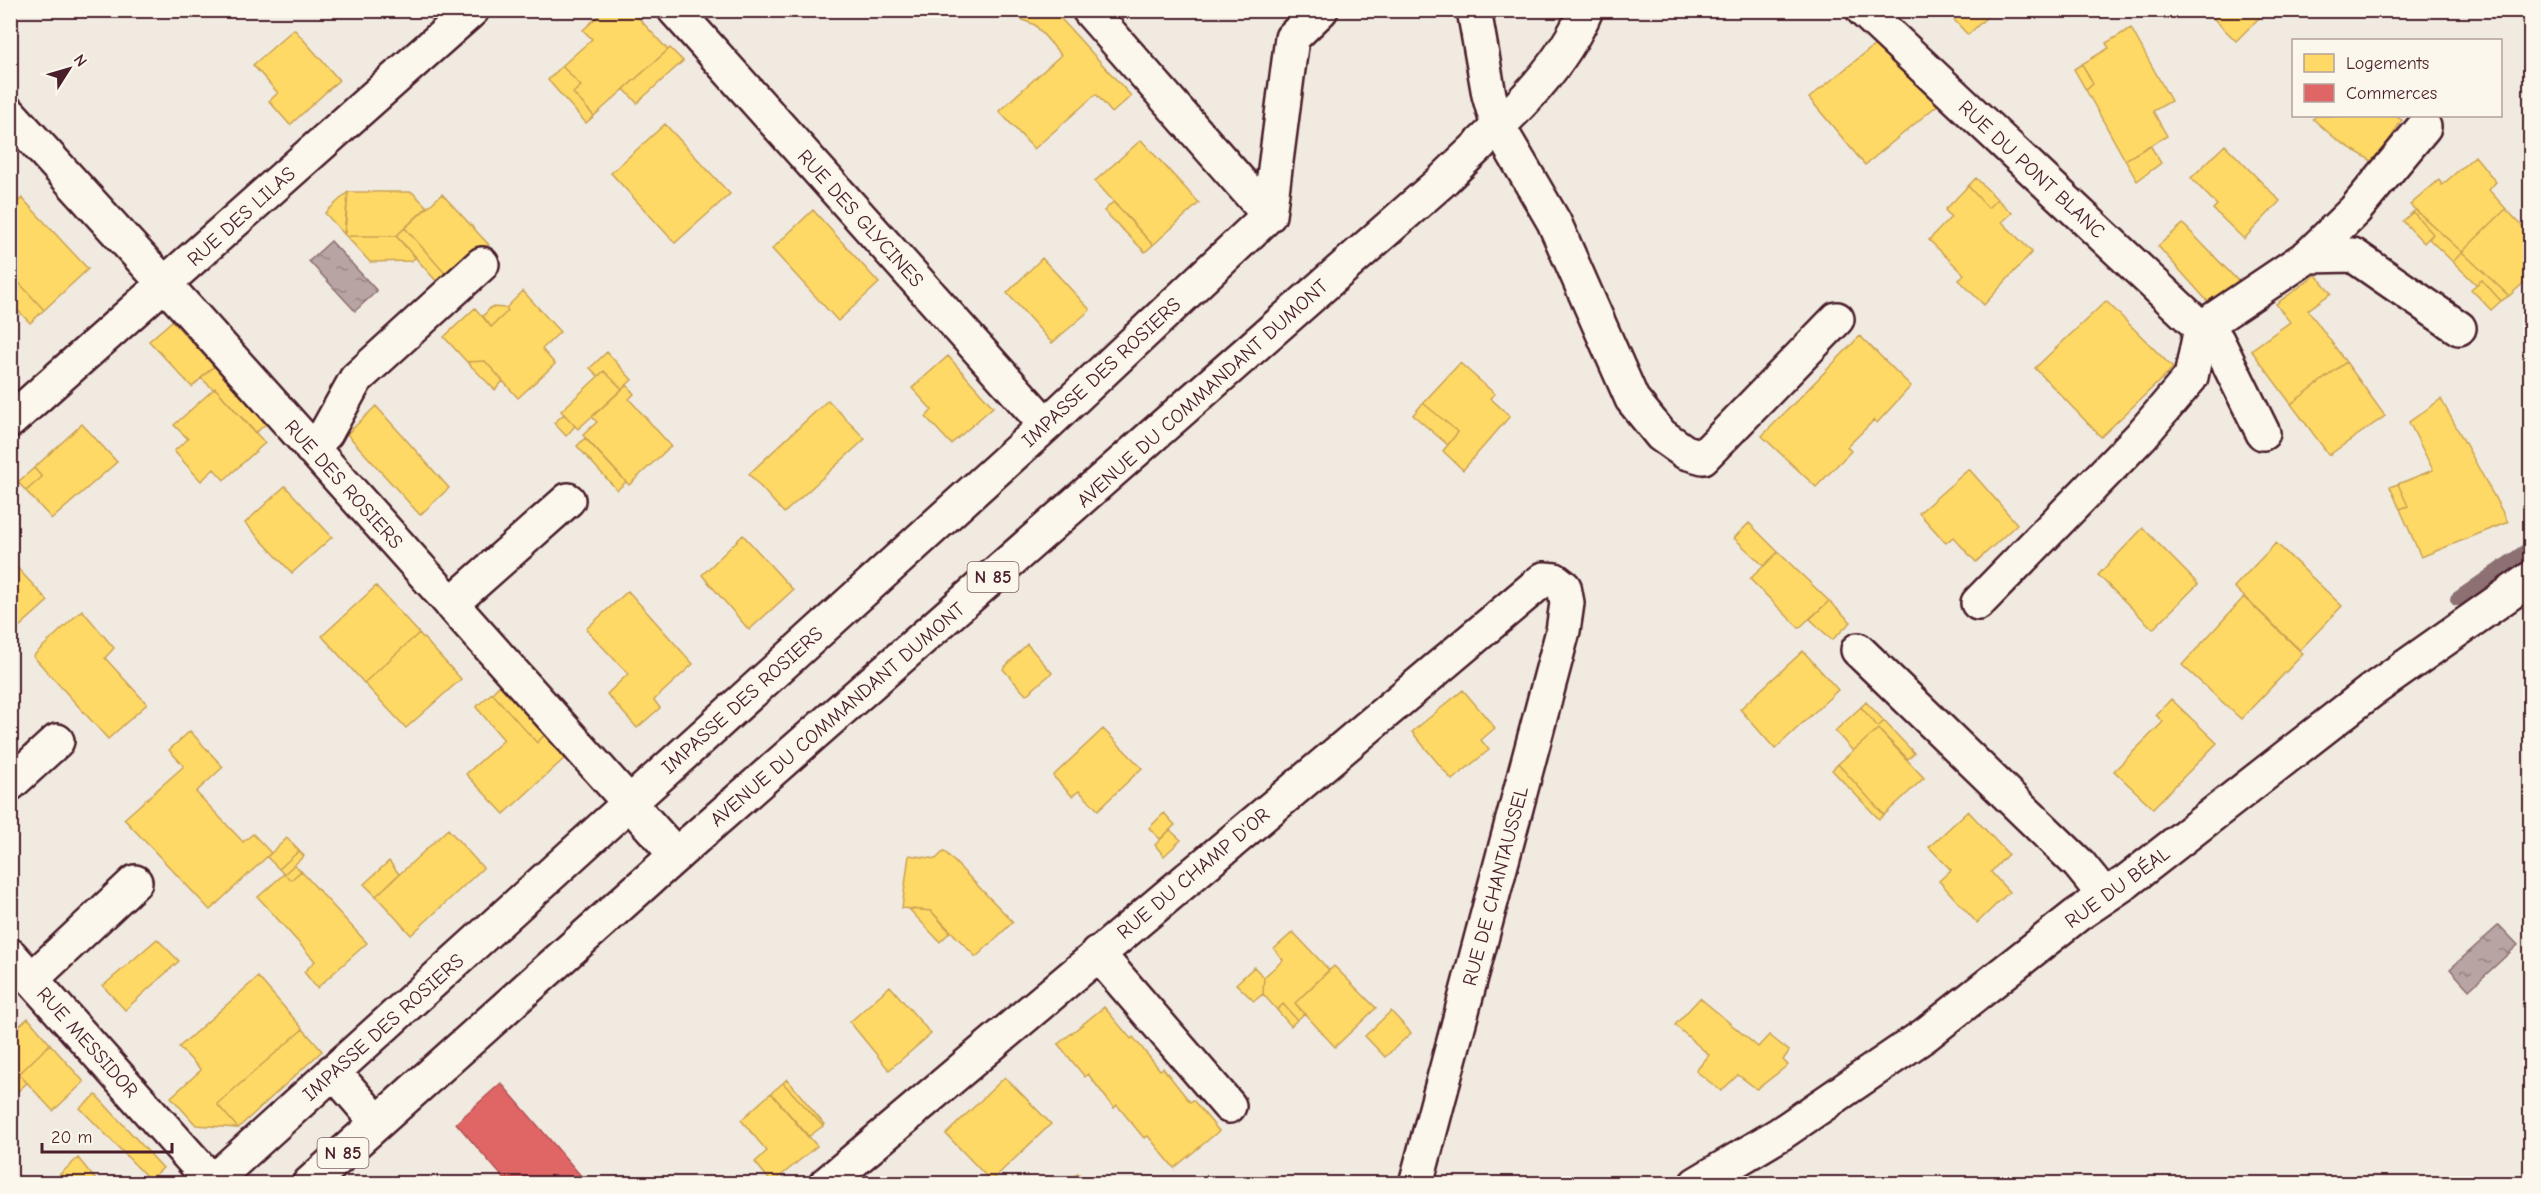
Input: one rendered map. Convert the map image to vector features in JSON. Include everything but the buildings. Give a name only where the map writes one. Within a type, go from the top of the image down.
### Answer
[{"type":"street","name":"RUE DES LILAS","points":[[10,421],[472,10]]},
{"type":"street","name":"RUE DES GLYCINES","points":[[675,10],[1046,425]]},
{"type":"street","points":[[1089,10],[1269,215]]},
{"type":"street","points":[[1269,215],[1292,38],[1321,10]]},
{"type":"street","points":[[1474,10],[1489,95],[1498,126],[1554,222],[1632,399],[1661,435],[1685,452],[1703,457],[1837,319]]},
{"type":"street","name":"AVENUE DU COMMANDANT DUMONT","points":[[309,1184],[675,855],[1415,204],[1498,126],[1556,61],[1586,10]]},
{"type":"street","name":"RUE DU PONT BLANC","points":[[1863,10],[2201,328],[2217,340],[2263,433]]},
{"type":"street","name":"RUE DES ROSIERS","points":[[10,114],[165,284],[675,855]]},
{"type":"street","points":[[1978,603],[2141,436],[2191,377],[2201,328],[2308,256],[2355,210],[2424,127]]},
{"type":"street","name":"IMPASSE DES ROSIERS","points":[[214,1182],[628,802],[1046,425],[1269,215]]},
{"type":"street","points":[[2308,256],[2353,255],[2459,328]]},
{"type":"street","points":[[311,448],[326,433],[356,379],[482,264]]},
{"type":"street","points":[[451,604],[568,500]]},
{"type":"street","name":"RUE DU CHAMP D'OR","points":[[826,1184],[1534,586],[1544,579],[1555,580],[1564,587]]},
{"type":"street","name":"RUE DU BÉAL","points":[[1696,1184],[1780,1134],[1925,1035],[2077,915],[2105,896],[2371,691],[2530,579]]},
{"type":"street","name":"RUE DE CHANTAUSSEL","points":[[1416,1184],[1563,631],[1567,603],[1564,587]]},
{"type":"street","points":[[1858,650],[2079,864],[2105,896]]},
{"type":"street","points":[[10,784],[57,741]]},
{"type":"street","points":[[32,979],[135,882]]},
{"type":"street","points":[[1097,953],[1229,1106]]},
{"type":"street","name":"RUE MESSIDOR","points":[[10,955],[214,1182]]},
{"type":"street","points":[[333,1071],[377,1122]]},
{"type":"water","points":[[331,241],[377,291],[355,311],[309,261]]},
{"type":"water","points":[[2499,925],[2518,945],[2469,990],[2450,969]]},
{"type":"waterway","points":[[2457,599],[2530,548]]}]
